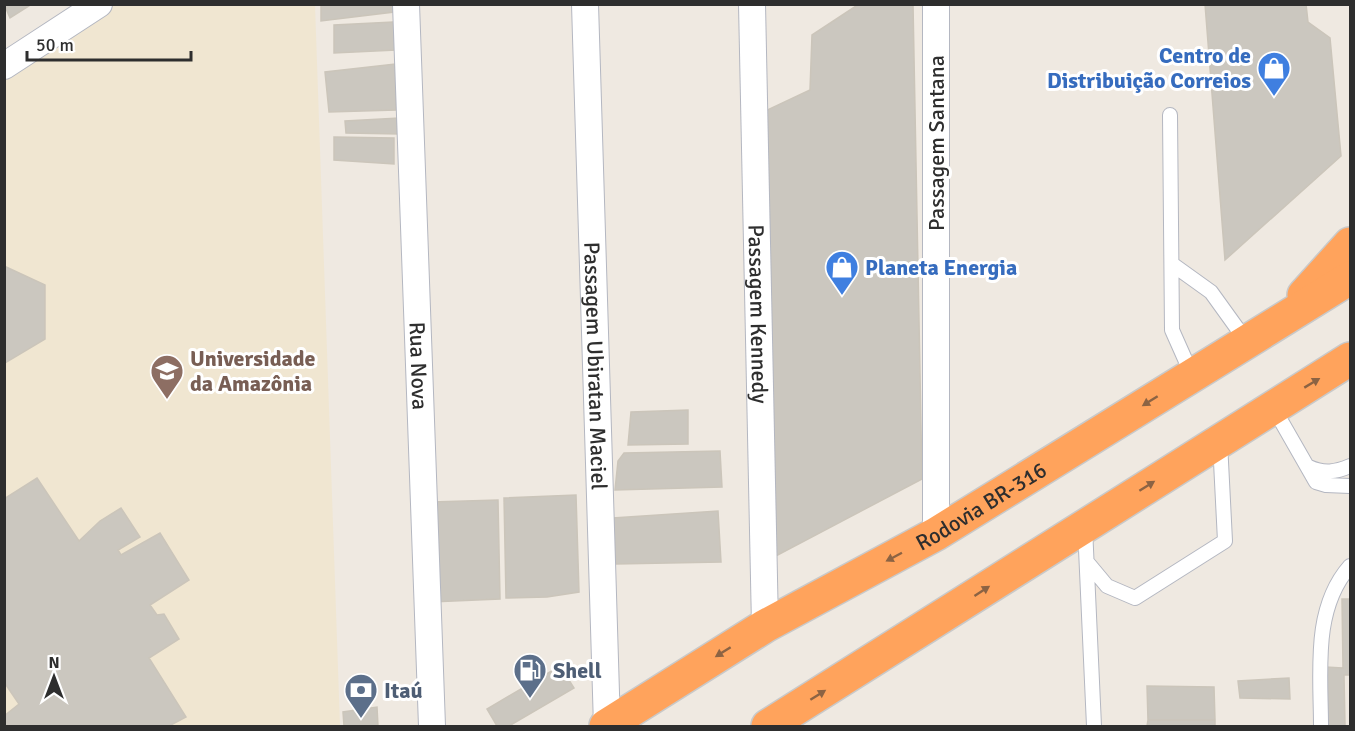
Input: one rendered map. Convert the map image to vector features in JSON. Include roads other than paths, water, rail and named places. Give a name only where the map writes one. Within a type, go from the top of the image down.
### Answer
[{"type":"highway","points":[[1289,316],[1307,291],[1350,244]]},
{"type":"highway","name":"Rodovia BR-316","points":[[606,726],[765,626],[936,534],[1350,278]]},
{"type":"highway","points":[[768,726],[1350,359]]},
{"type":"street","points":[[4,66],[99,4]]},
{"type":"street","name":"Rua Nova","points":[[406,4],[432,726]]},
{"type":"street","name":"Passagem Ubiratan Maciel","points":[[585,4],[606,726]]},
{"type":"street","name":"Passagem Kennedy","points":[[753,4],[765,626]]},
{"type":"street","name":"Passagem Santana","points":[[936,4],[936,534]]},
{"type":"lane","points":[[1170,115],[1172,330],[1192,375]]},
{"type":"lane","points":[[1172,264],[1211,292],[1247,342]]},
{"type":"lane","points":[[1273,407],[1316,482],[1326,485],[1350,486]]},
{"type":"lane","points":[[1087,562],[1107,586],[1135,598],[1225,541],[1220,440]]},
{"type":"lane","points":[[1309,468],[1318,471],[1336,471],[1350,466]]},
{"type":"lane","points":[[1085,525],[1094,726]]},
{"type":"lane","points":[[1321,726],[1321,656],[1324,620],[1330,597],[1350,566]]},
{"type":"place","name":"Centro de Distribuição Correios","points":[[1274,97]]},
{"type":"place","name":"Planeta Energia","points":[[842,296]]},
{"type":"place","name":"Universidade da Amazônia","points":[[167,400]]},
{"type":"place","name":"Shell","points":[[530,699]]},
{"type":"place","name":"Itaú","points":[[361,719]]}]
